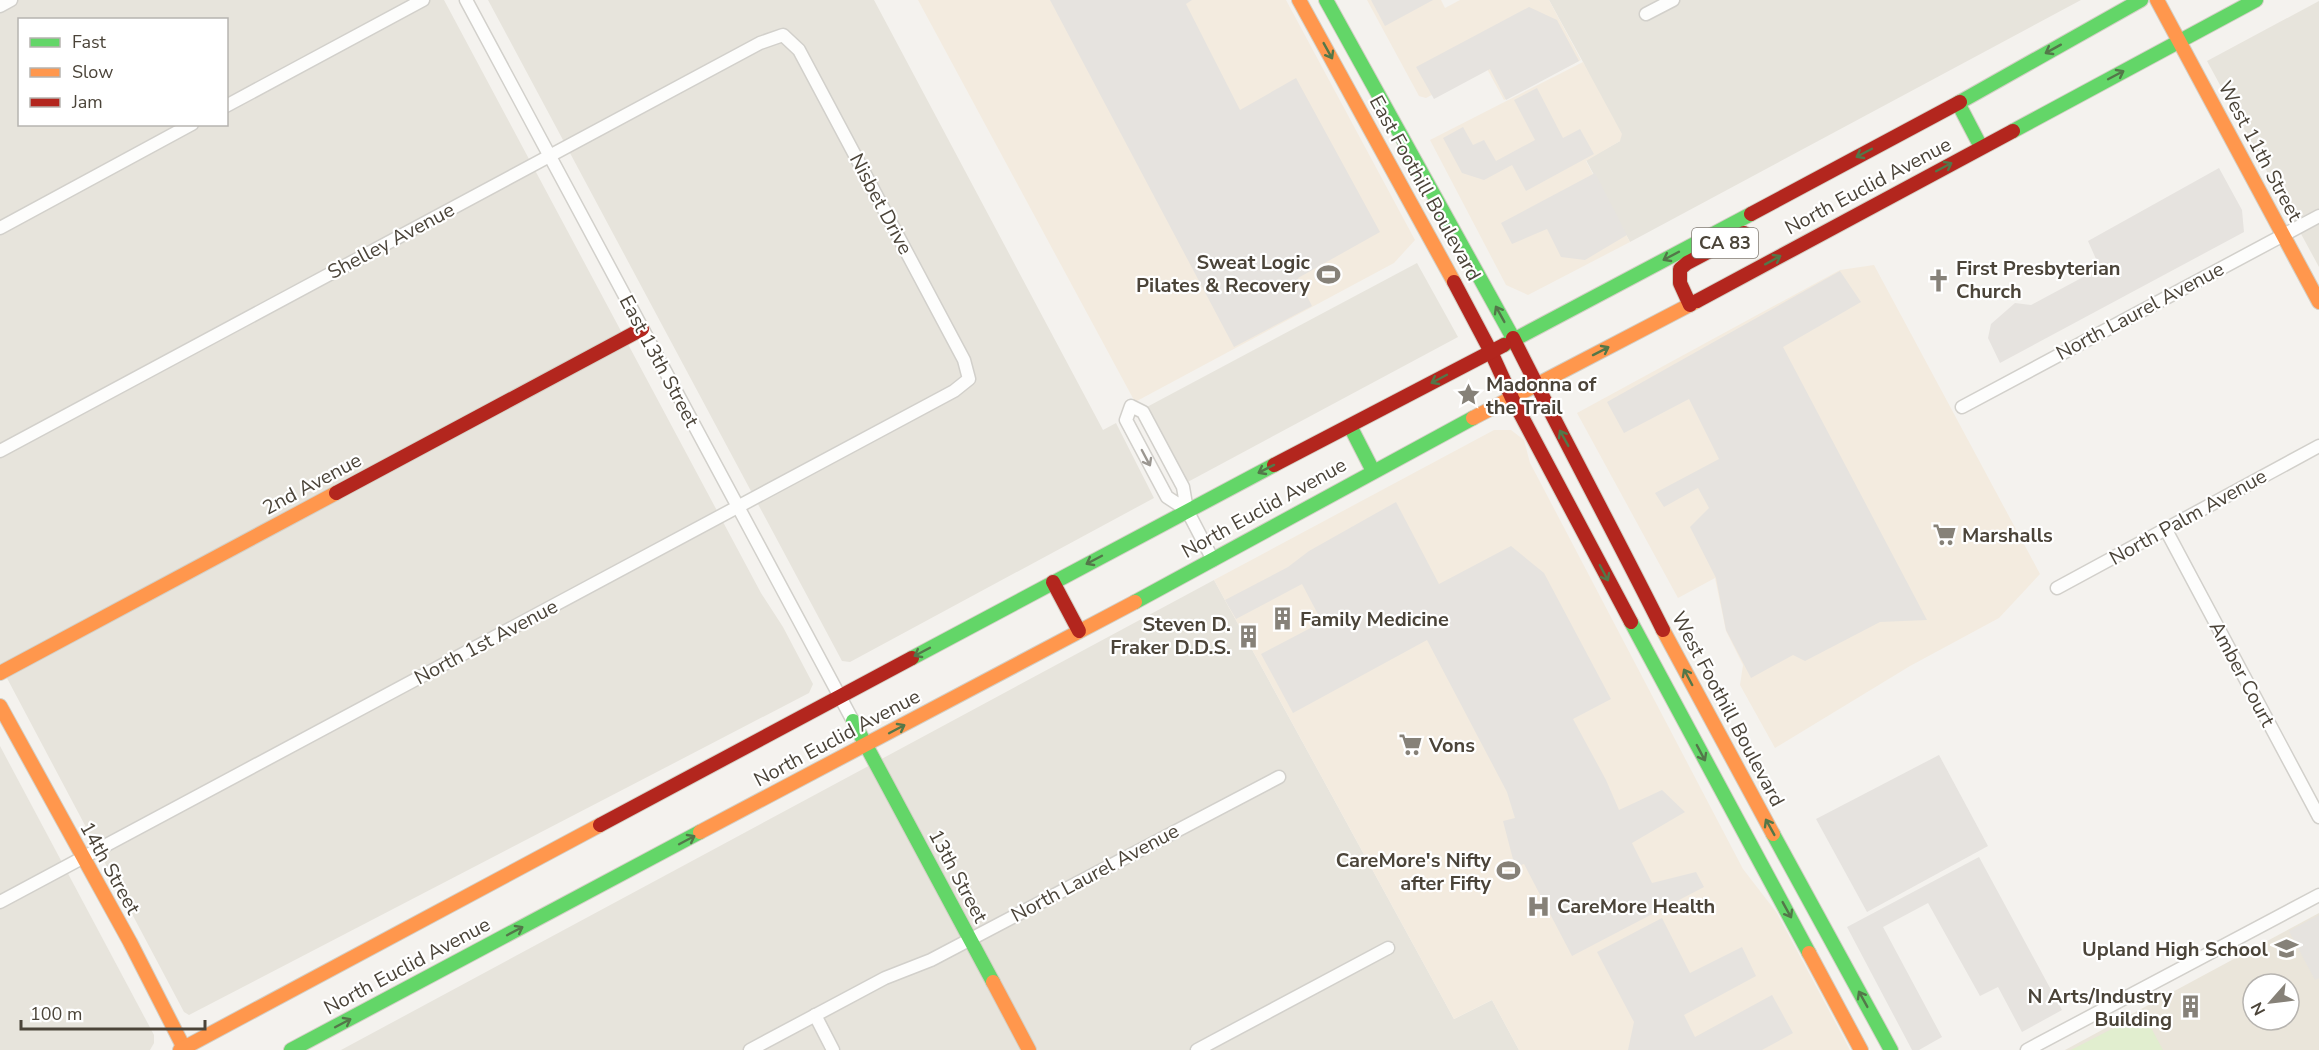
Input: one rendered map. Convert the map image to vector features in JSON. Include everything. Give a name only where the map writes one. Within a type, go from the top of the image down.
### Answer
[{"type":"main road","name":"East Foothill Boulevard","points":[[1299,0],[1433,241],[1491,352],[1512,398]]},
{"type":"main road","name":"East Foothill Boulevard","points":[[1326,0],[1514,340],[1535,385]]},
{"type":"main road","name":"North Euclid Avenue","points":[[183,1049],[1186,510],[1514,340],[1958,103],[2141,0]]},
{"type":"main road","name":"West 11th Street","points":[[2157,0],[2319,302]]},
{"type":"main road","name":"North Euclid Avenue","points":[[291,1050],[1281,524],[1373,471],[1690,305],[2256,0]]},
{"type":"main road","points":[[1958,103],[1981,147]]},
{"type":"main road","name":"CA 83","points":[[1690,305],[1680,283],[1680,269],[1752,228],[1797,189]]},
{"type":"main road","name":"2nd Avenue","points":[[0,673],[642,329]]},
{"type":"main road","name":"West Foothill Boulevard","points":[[1535,385],[1603,511],[1687,677],[1891,1050]]},
{"type":"main road","points":[[1512,398],[1861,1050]]},
{"type":"main road","points":[[1350,426],[1373,471]]},
{"type":"main road","points":[[1053,582],[1079,631]]},
{"type":"main road","points":[[1663,683],[1673,683],[1679,687],[1693,708],[1721,763],[1731,776],[1745,784]]},
{"type":"main road","name":"14th Street","points":[[0,706],[82,859],[130,942],[183,1049]]},
{"type":"main road","name":"13th Street","points":[[853,721],[1029,1050]]},
{"type":"street","points":[[0,6],[11,0]]},
{"type":"street","points":[[228,105],[423,0]]},
{"type":"street","name":"East 13th Street","points":[[466,0],[853,721]]},
{"type":"street","points":[[1646,14],[1672,0]]},
{"type":"street","name":"Shelley Avenue","points":[[0,451],[760,43],[783,35]]},
{"type":"street","name":"Nisbet Drive","points":[[783,35],[799,50],[964,360],[969,379]]},
{"type":"street","points":[[0,228],[188,126]]},
{"type":"street","name":"North Laurel Avenue","points":[[1962,407],[2319,216]]},
{"type":"street","name":"North 1st Avenue","points":[[0,902],[954,392],[969,379]]},
{"type":"street","points":[[1186,510],[1167,496],[1131,430],[1126,420],[1131,406],[1143,412],[1183,487],[1186,510],[1213,560]]},
{"type":"street","name":"North Palm Avenue","points":[[2057,588],[2319,446]]},
{"type":"street","name":"Amber Court","points":[[2166,530],[2319,817]]},
{"type":"street","name":"North Laurel Avenue","points":[[750,1050],[885,978],[931,960],[1279,777]]},
{"type":"street","points":[[2027,1050],[2319,895]]},
{"type":"street","points":[[1197,1050],[1388,948]]},
{"type":"street","points":[[815,1015],[833,1050]]},
{"type":"shaded area","points":[[0,0],[444,0],[761,593],[783,627],[813,684],[809,693],[189,1015],[184,1012],[0,665]]},
{"type":"shaded area","points":[[488,0],[874,0],[1103,430],[1116,423],[1154,498],[850,662],[842,661]]},
{"type":"shaded area","points":[[918,0],[1286,0],[1415,240],[1394,263],[1135,402]]},
{"type":"shaded area","points":[[1050,0],[1192,0],[1186,4],[1240,110],[1296,78],[1380,232],[1298,278],[1312,306],[1234,347]]},
{"type":"shaded area","points":[[1367,0],[1441,0],[1445,8],[1460,0],[1549,0],[1581,60],[1504,100],[1486,67],[1426,98],[1419,96]]},
{"type":"shaded area","points":[[1371,0],[1433,0],[1385,26]]},
{"type":"shaded area","points":[[1549,0],[2081,0],[1630,242],[1586,160],[1620,141],[1583,62]]},
{"type":"shaded area","points":[[2319,1],[2319,267],[2207,61]]},
{"type":"shaded area","points":[[1529,7],[1557,20],[1579,61],[1506,100],[1490,69],[1434,99],[1416,67]]},
{"type":"shaded area","points":[[1583,62],[1622,134],[1620,141],[1586,161],[1630,242],[1528,295],[1506,285],[1430,140]]},
{"type":"shaded area","points":[[1537,88],[1563,138],[1580,129],[1594,154],[1526,191],[1512,165],[1484,180],[1462,173],[1443,138],[1463,127],[1473,145],[1484,140],[1496,161],[1535,140],[1514,100]]},
{"type":"shaded area","points":[[2219,168],[2242,210],[2244,232],[2000,363],[1988,338],[1991,324],[2015,303],[2031,305],[2100,268],[2088,241]]},
{"type":"shaded area","points":[[1595,173],[1627,235],[1585,260],[1561,257],[1547,229],[1512,244],[1501,223]]},
{"type":"shaded area","points":[[1417,263],[1458,337],[1184,484],[1145,408]]},
{"type":"shaded area","points":[[1874,265],[2040,574],[1999,618],[1910,666],[1775,748],[1740,685],[1743,665],[1726,631],[1715,578],[1678,598],[1577,413],[1840,270]]},
{"type":"shaded area","points":[[1840,271],[1861,302],[1783,347],[1927,620],[1880,622],[1805,661],[1793,655],[1751,678],[1726,630],[1716,578],[1690,527],[1709,508],[1698,488],[1664,507],[1655,493],[1719,459],[1689,399],[1624,433],[1607,402]]},
{"type":"shaded area","points":[[1494,430],[1511,430],[1524,440],[1530,463],[1743,869],[1777,913],[1850,1050],[1519,1050],[1492,1000],[1454,1019],[1214,580]]},
{"type":"shaded area","points":[[1396,502],[1439,584],[1511,546],[1544,573],[1611,699],[1573,719],[1606,780],[1619,810],[1662,790],[1685,812],[1632,843],[1652,883],[1696,872],[1704,887],[1572,956],[1524,864],[1515,867],[1503,821],[1515,818],[1507,792],[1427,640],[1293,713],[1261,654],[1322,622],[1302,584],[1236,619],[1225,600],[1288,567],[1309,551]]},
{"type":"shaded area","points":[[1214,580],[1454,1019],[1492,1000],[1519,1050],[341,1050]]},
{"type":"shaded area","points":[[0,746],[154,1035],[154,1043],[150,1050],[0,1050]]},
{"type":"shaded area","points":[[1939,755],[1988,846],[1867,912],[1816,819]]},
{"type":"shaded area","points":[[1979,857],[2062,1010],[2022,1032],[1998,987],[1980,996],[1928,903],[1883,927],[1942,1037],[1919,1050],[1912,1050],[1847,927]]},
{"type":"shaded area","name":"Upland High School","points":[[2319,913],[2319,1050],[2065,1050]]},
{"type":"shaded area","points":[[2319,915],[2319,978],[2315,980],[2289,931]]},
{"type":"shaded area","points":[[1662,918],[1690,973],[1742,947],[1756,976],[1684,1015],[1695,1037],[1772,995],[1793,1033],[1762,1050],[1628,1050],[1634,1022],[1597,952]]},
{"type":"green space","points":[[2143,1013],[2163,1050],[2071,1050]]},
{"type":"traffic: fast","points":[[1326,0],[1513,338]]},
{"type":"traffic: fast","points":[[1960,102],[2141,0]]},
{"type":"traffic: fast","points":[[2013,131],[2256,0]]},
{"type":"traffic: fast","points":[[1958,103],[1981,147]]},
{"type":"traffic: fast","points":[[1504,345],[1751,214]]},
{"type":"traffic: fast","points":[[1135,602],[1473,418]]},
{"type":"traffic: fast","points":[[1350,426],[1373,471]]},
{"type":"traffic: fast","points":[[912,658],[1274,465]]},
{"type":"traffic: fast","points":[[1631,622],[1809,953]]},
{"type":"traffic: fast","points":[[853,721],[993,982]]},
{"type":"traffic: fast","points":[[291,1050],[700,832]]},
{"type":"traffic: fast","points":[[1773,834],[1891,1050]]},
{"type":"traffic: slow","points":[[1299,0],[1454,282]]},
{"type":"traffic: slow","points":[[2157,0],[2319,302]]},
{"type":"traffic: slow","points":[[1473,418],[1697,301]]},
{"type":"traffic: slow","points":[[0,673],[336,493]]},
{"type":"traffic: slow","points":[[700,832],[1135,602]]},
{"type":"traffic: slow","points":[[1663,630],[1773,834]]},
{"type":"traffic: slow","points":[[0,706],[130,942],[185,1050]]},
{"type":"traffic: slow","points":[[180,1050],[600,825]]},
{"type":"traffic: slow","points":[[1809,953],[1861,1050]]},
{"type":"traffic: slow","points":[[993,982],[1029,1050]]},
{"type":"traffic: jam","points":[[1751,214],[1960,102]]},
{"type":"traffic: jam","points":[[1697,301],[2013,131]]},
{"type":"traffic: jam","points":[[1690,305],[1680,283],[1680,269],[1744,233]]},
{"type":"traffic: jam","points":[[1454,282],[1512,398],[1631,622]]},
{"type":"traffic: jam","points":[[336,493],[642,329]]},
{"type":"traffic: jam","points":[[1513,338],[1663,630]]},
{"type":"traffic: jam","points":[[1274,465],[1504,345]]},
{"type":"traffic: jam","points":[[1053,582],[1079,631]]},
{"type":"traffic: jam","points":[[600,825],[912,658]]},
{"type":"place","name":"Sweat Logic Pilates & Recovery","points":[[1328,274]]},
{"type":"place","name":"First Presbyterian Church","points":[[1938,280]]},
{"type":"place","name":"Madonna of the Trail","points":[[1468,395]]},
{"type":"place","name":"Marshalls","points":[[1944,535]]},
{"type":"place","name":"Family Medicine","points":[[1282,619]]},
{"type":"place","name":"Steven D. Fraker D.D.S.","points":[[1249,636]]},
{"type":"place","name":"Vons","points":[[1411,745]]},
{"type":"place","name":"CareMore's Nifty after Fifty","points":[[1509,871]]},
{"type":"place","name":"CareMore Health","points":[[1539,906]]},
{"type":"place","name":"Upland High School","points":[[2286,949]]},
{"type":"place","name":"N Arts/Industry Building","points":[[2190,1007]]}]
